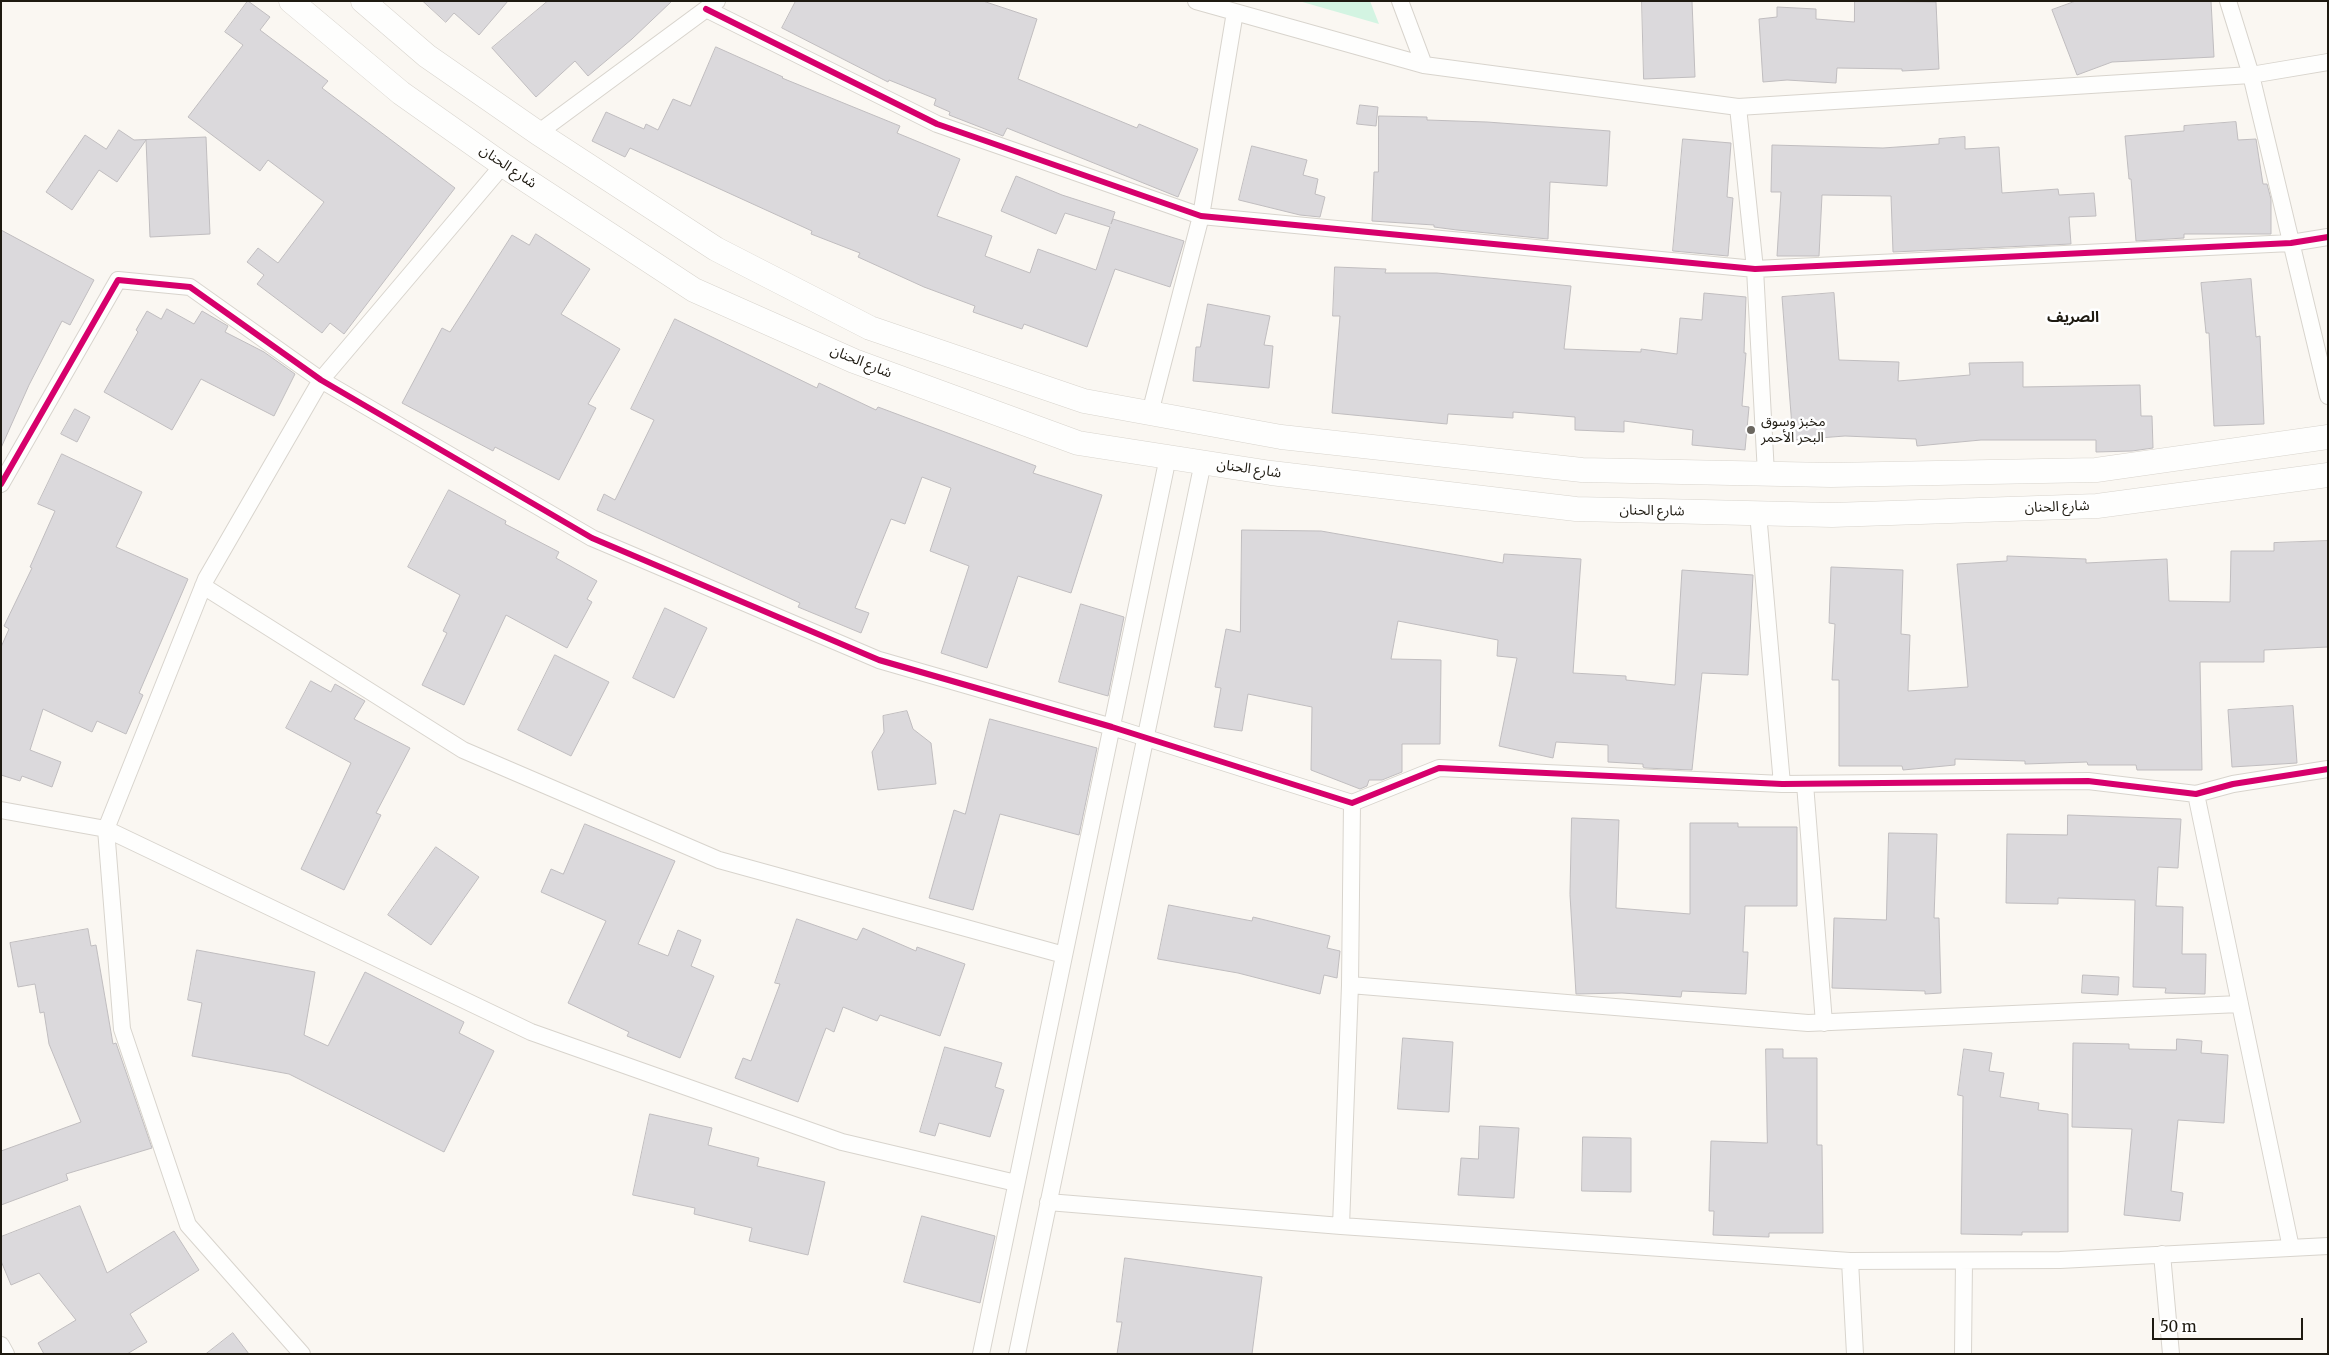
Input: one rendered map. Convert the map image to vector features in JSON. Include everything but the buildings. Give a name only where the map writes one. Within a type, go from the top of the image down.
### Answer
[{"type":"main road","name":"شارع الحنان","points":[[291,1],[400,93],[503,165],[694,290],[845,357],[1078,443],[1271,473],[1576,509],[1832,514],[2097,506],[2328,475]]},
{"type":"main road","points":[[363,1],[427,56],[538,133],[716,249],[870,328],[1084,401],[1281,436],[1582,470],[1830,476],[2096,470],[2328,437]]},
{"type":"street","points":[[1196,1],[1424,65],[1738,106],[2252,75],[2328,62]]},
{"type":"street","points":[[1400,1],[1424,65]]},
{"type":"street","points":[[2228,1],[2252,75],[2328,396]]},
{"type":"street","points":[[538,133],[711,5],[937,124],[1201,216],[1755,269],[2291,243],[2328,237]]},
{"type":"street","points":[[1150,413],[1201,216],[1235,12]]},
{"type":"street","points":[[1738,106],[1755,269],[1766,474]]},
{"type":"street","points":[[302,1354],[188,1226],[122,1028],[106,829],[203,586],[321,380],[503,165]]},
{"type":"street","points":[[1,484],[118,280],[190,287],[321,380],[592,538],[879,660],[1112,727],[1352,803],[1439,768],[1782,784],[2088,781],[2196,794],[2233,784],[2328,769]]},
{"type":"street","points":[[981,1354],[1168,457]]},
{"type":"street","points":[[1017,1354],[1203,462]]},
{"type":"street","points":[[1758,513],[1782,784]]},
{"type":"street","points":[[203,586],[463,750],[719,860],[1064,955]]},
{"type":"street","points":[[1805,784],[1824,1023]]},
{"type":"street","points":[[2196,794],[2291,1248]]},
{"type":"street","points":[[1341,1226],[1350,985],[1352,803]]},
{"type":"street","points":[[1,810],[106,829],[531,1032],[842,1142],[1016,1183]]},
{"type":"street","points":[[1350,985],[1808,1023],[2240,1004]]},
{"type":"street","points":[[1048,1202],[1341,1226],[1850,1261],[2060,1260],[2328,1246]]},
{"type":"street","points":[[2162,1254],[2171,1354]]},
{"type":"street","points":[[1963,1354],[1964,1260]]},
{"type":"street","points":[[1850,1261],[1855,1354]]},
{"type":"street","points":[[1,1345],[6,1354]]},
{"type":"green space","points":[[1299,1],[1370,1],[1379,24]]},
{"type":"cycle path","points":[[706,9],[937,124],[1201,216],[1755,269],[2291,243],[2328,237]]},
{"type":"cycle path","points":[[1,484],[118,280],[190,287],[321,380],[592,538],[879,660],[1112,727],[1352,803],[1439,768],[1782,784],[2088,781],[2196,794],[2233,784],[2328,769]]},
{"type":"place","name":"مخبز وسوق البحر الأحمر","points":[[1751,430]]},
{"type":"district","name":"الصريف","points":[[2073,318]]}]
